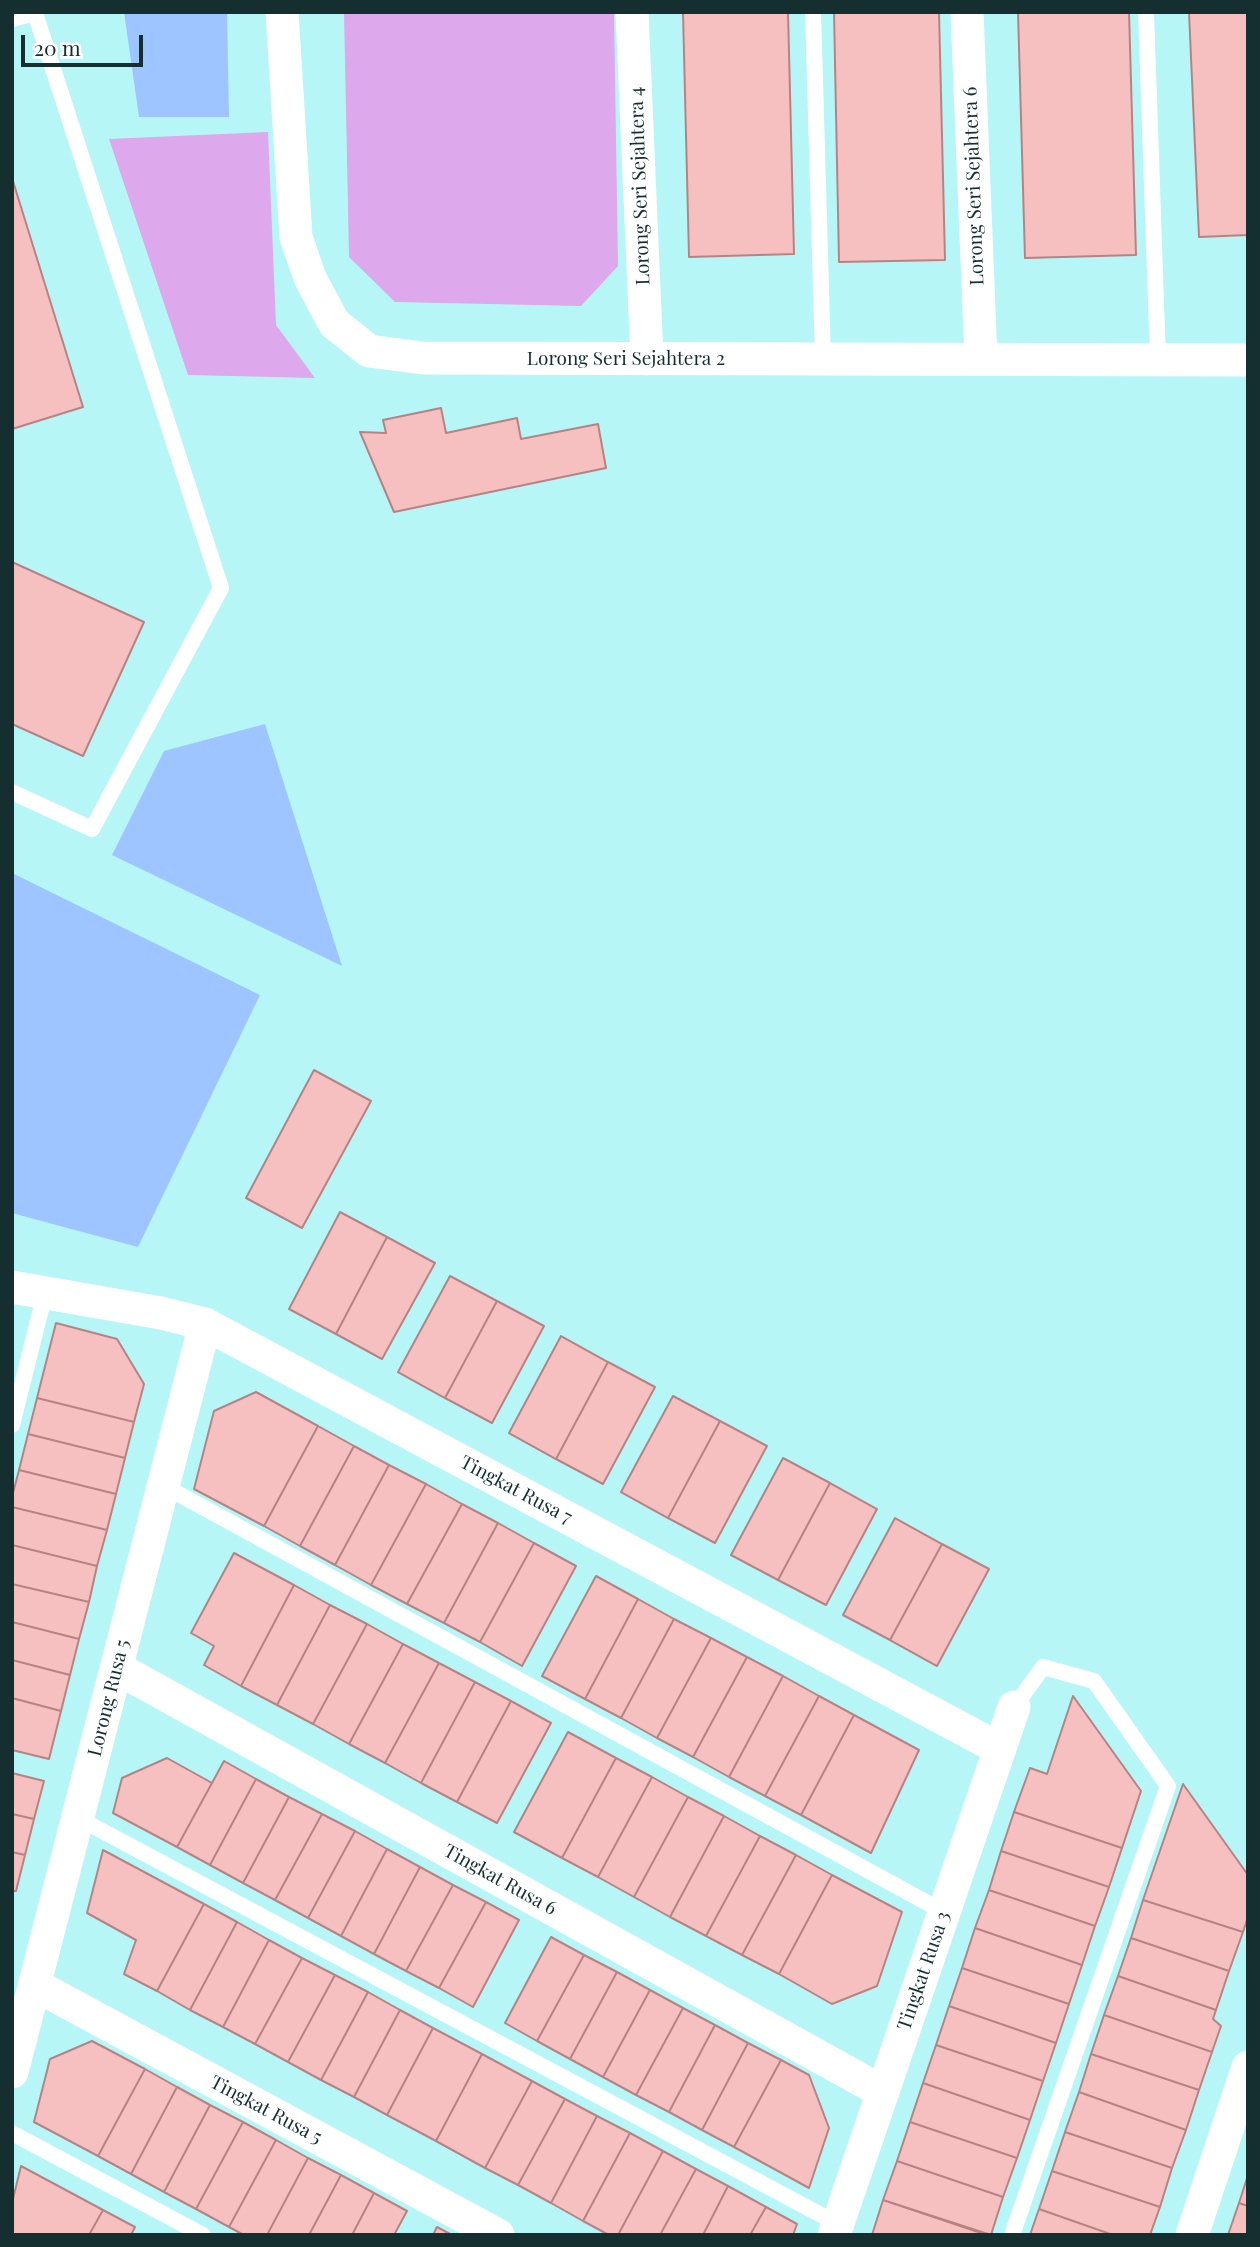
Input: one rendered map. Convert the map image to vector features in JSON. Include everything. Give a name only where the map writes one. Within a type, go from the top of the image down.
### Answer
[{"type":"street","name":"Lorong Seri Sejahtera 2","points":[[282,12],[296,237],[310,278],[334,323],[369,351],[423,358],[1248,360]]},
{"type":"street","name":"Lorong Seri Sejahtera 4","points":[[632,12],[647,359]]},
{"type":"street","name":"Lorong Seri Sejahtera 6","points":[[967,12],[981,359]]},
{"type":"street","name":"Tingkat Rusa 7","points":[[12,1287],[161,1313],[205,1324],[1000,1749]]},
{"type":"street","name":"Lorong Rusa 5","points":[[12,2072],[205,1324]]},
{"type":"street","name":"Tingkat Rusa 6","points":[[117,1668],[883,2092]]},
{"type":"street","name":"Tingkat Rusa 3","points":[[836,2229],[1014,1707]]},
{"type":"street","name":"Tingkat Rusa 5","points":[[35,1984],[498,2235]]},
{"type":"street","points":[[1192,2235],[1248,2067]]},
{"type":"lane","points":[[813,12],[823,359]]},
{"type":"lane","points":[[1146,12],[1158,360]]},
{"type":"lane","points":[[12,19],[35,13],[221,588],[92,829],[12,792]]},
{"type":"lane","points":[[12,1425],[45,1293]]},
{"type":"lane","points":[[164,1486],[944,1912]]},
{"type":"lane","points":[[1012,2235],[1168,1786],[1094,1681],[1043,1667],[1014,1707]]},
{"type":"lane","points":[[78,1818],[836,2229]]},
{"type":"lane","points":[[12,2133],[203,2235]]},
{"type":"shaded area","points":[[344,12],[614,12],[618,266],[581,306],[395,302],[349,257]]},
{"type":"shaded area","points":[[268,132],[276,325],[315,378],[188,375],[109,139]]},
{"type":"water","points":[[124,12],[227,12],[229,117],[139,117]]},
{"type":"water","points":[[265,724],[342,966],[112,855],[164,751]]},
{"type":"water","points":[[12,873],[260,995],[138,1247],[12,1213]]},
{"type":"building","points":[[683,12],[788,12],[794,254],[689,257]]},
{"type":"building","points":[[834,12],[939,12],[945,260],[839,262]]},
{"type":"building","points":[[1018,12],[1129,12],[1136,255],[1025,258]]},
{"type":"building","points":[[1189,12],[1248,12],[1248,235],[1199,237]]},
{"type":"building","points":[[12,178],[83,407],[12,429]]},
{"type":"building","points":[[441,408],[446,433],[517,418],[521,439],[598,424],[606,468],[394,512],[360,432],[386,433],[383,420]]},
{"type":"building","points":[[12,562],[144,622],[83,756],[12,724]]},
{"type":"building","points":[[314,1070],[371,1101],[302,1228],[246,1198]]},
{"type":"building","points":[[340,1212],[387,1237],[336,1334],[289,1309]]},
{"type":"building","points":[[387,1237],[435,1263],[382,1359],[336,1334]]},
{"type":"building","points":[[450,1276],[497,1301],[445,1398],[398,1372]]},
{"type":"building","points":[[497,1301],[544,1326],[492,1423],[445,1398]]},
{"type":"building","points":[[56,1323],[117,1339],[144,1384],[134,1422],[37,1398]]},
{"type":"building","points":[[561,1336],[608,1362],[556,1459],[509,1433]]},
{"type":"building","points":[[608,1362],[655,1387],[603,1484],[556,1459]]},
{"type":"building","points":[[256,1392],[318,1426],[264,1526],[194,1489],[214,1411]]},
{"type":"building","points":[[673,1396],[720,1421],[668,1518],[621,1492]]},
{"type":"building","points":[[37,1398],[134,1422],[125,1458],[28,1434]]},
{"type":"building","points":[[720,1421],[767,1446],[715,1543],[668,1518]]},
{"type":"building","points":[[318,1426],[354,1446],[300,1546],[264,1526]]},
{"type":"building","points":[[28,1434],[125,1458],[116,1494],[19,1470]]},
{"type":"building","points":[[354,1446],[389,1465],[335,1565],[300,1546]]},
{"type":"building","points":[[783,1458],[830,1483],[778,1580],[731,1555]]},
{"type":"building","points":[[389,1465],[426,1484],[371,1585],[335,1565]]},
{"type":"building","points":[[19,1470],[116,1494],[107,1530],[12,1507]]},
{"type":"building","points":[[830,1483],[877,1509],[826,1605],[778,1580]]},
{"type":"building","points":[[426,1484],[462,1504],[407,1604],[371,1585]]},
{"type":"building","points":[[462,1504],[498,1523],[444,1623],[407,1604]]},
{"type":"building","points":[[12,1507],[107,1530],[97,1566],[12,1545]]},
{"type":"building","points":[[895,1518],[942,1544],[890,1640],[843,1615]]},
{"type":"building","points":[[498,1523],[534,1543],[480,1642],[444,1623]]},
{"type":"building","points":[[534,1543],[576,1566],[522,1666],[480,1642]]},
{"type":"building","points":[[942,1544],[989,1569],[937,1666],[890,1640]]},
{"type":"building","points":[[12,1545],[97,1566],[89,1602],[12,1584]]},
{"type":"building","points":[[234,1553],[294,1585],[241,1686],[204,1665],[214,1646],[191,1633]]},
{"type":"building","points":[[596,1576],[638,1599],[585,1699],[542,1676]]},
{"type":"building","points":[[12,1584],[89,1602],[79,1639],[12,1622]]},
{"type":"building","points":[[294,1585],[330,1605],[277,1705],[241,1686]]},
{"type":"building","points":[[638,1599],[674,1619],[621,1718],[585,1699]]},
{"type":"building","points":[[330,1605],[367,1624],[313,1724],[277,1705]]},
{"type":"building","points":[[674,1619],[711,1638],[657,1738],[621,1718]]},
{"type":"building","points":[[12,1622],[79,1639],[70,1675],[12,1660]]},
{"type":"building","points":[[367,1624],[403,1644],[349,1744],[313,1724]]},
{"type":"building","points":[[711,1638],[747,1657],[693,1757],[657,1738]]},
{"type":"building","points":[[403,1644],[439,1663],[385,1763],[349,1744]]},
{"type":"building","points":[[747,1657],[783,1676],[729,1777],[693,1757]]},
{"type":"building","points":[[12,1660],[70,1675],[61,1711],[12,1698]]},
{"type":"building","points":[[439,1663],[475,1682],[421,1783],[385,1763]]},
{"type":"building","points":[[783,1676],[819,1696],[765,1796],[729,1777]]},
{"type":"building","points":[[475,1682],[511,1701],[457,1802],[421,1783]]},
{"type":"building","points":[[819,1696],[854,1715],[801,1815],[765,1796]]},
{"type":"building","points":[[1073,1696],[1141,1791],[1122,1848],[1014,1812],[1030,1768],[1047,1774]]},
{"type":"building","points":[[12,1698],[61,1711],[49,1759],[12,1750]]},
{"type":"building","points":[[511,1701],[551,1723],[497,1823],[457,1802]]},
{"type":"building","points":[[854,1715],[919,1750],[871,1853],[801,1815]]},
{"type":"building","points":[[568,1732],[616,1758],[562,1858],[514,1832]]},
{"type":"building","points":[[167,1758],[212,1783],[177,1847],[113,1813],[122,1778]]},
{"type":"building","points":[[616,1758],[652,1777],[598,1877],[562,1858]]},
{"type":"building","points":[[224,1761],[256,1779],[210,1865],[177,1847]]},
{"type":"building","points":[[12,1773],[44,1781],[34,1819],[12,1814]]},
{"type":"building","points":[[652,1777],[688,1797],[634,1897],[598,1877]]},
{"type":"building","points":[[256,1779],[289,1797],[243,1883],[210,1865]]},
{"type":"building","points":[[1183,1784],[1248,1875],[1248,1917],[1243,1932],[1143,1900]]},
{"type":"building","points":[[289,1797],[322,1814],[275,1900],[243,1883]]},
{"type":"building","points":[[688,1797],[724,1816],[670,1917],[634,1897]]},
{"type":"building","points":[[1014,1812],[1122,1848],[1109,1887],[1001,1851]]},
{"type":"building","points":[[12,1814],[34,1819],[25,1855],[12,1852]]},
{"type":"building","points":[[322,1814],[355,1831],[308,1918],[275,1900]]},
{"type":"building","points":[[724,1816],[760,1836],[706,1936],[670,1917]]},
{"type":"building","points":[[355,1831],[387,1849],[341,1936],[308,1918]]},
{"type":"building","points":[[760,1836],[796,1855],[742,1955],[706,1936]]},
{"type":"building","points":[[387,1849],[420,1867],[374,1954],[341,1936]]},
{"type":"building","points":[[103,1850],[204,1904],[157,1991],[124,1974],[136,1940],[87,1913]]},
{"type":"building","points":[[1001,1851],[1109,1887],[1095,1926],[989,1890]]},
{"type":"building","points":[[12,1852],[25,1855],[16,1891],[12,1891]]},
{"type":"building","points":[[796,1855],[832,1875],[779,1974],[742,1955]]},
{"type":"building","points":[[420,1867],[453,1885],[406,1971],[374,1954]]},
{"type":"building","points":[[832,1875],[902,1912],[877,1986],[832,2004],[779,1974]]},
{"type":"building","points":[[453,1885],[486,1902],[439,1988],[406,1971]]},
{"type":"building","points":[[989,1890],[1095,1926],[1082,1965],[975,1928]]},
{"type":"building","points":[[1143,1900],[1243,1932],[1229,1971],[1131,1938]]},
{"type":"building","points":[[486,1902],[519,1920],[473,2007],[439,1988]]},
{"type":"building","points":[[204,1904],[237,1922],[190,2010],[157,1991]]},
{"type":"building","points":[[237,1922],[269,1940],[223,2027],[190,2010]]},
{"type":"building","points":[[975,1928],[1082,1965],[1069,2004],[962,1968]]},
{"type":"building","points":[[551,1937],[584,1955],[537,2041],[505,2023]]},
{"type":"building","points":[[1131,1938],[1229,1971],[1216,2010],[1118,1976]]},
{"type":"building","points":[[269,1940],[302,1958],[255,2044],[223,2027]]},
{"type":"building","points":[[584,1955],[617,1972],[570,2059],[537,2041]]},
{"type":"building","points":[[302,1958],[335,1975],[288,2062],[255,2044]]},
{"type":"building","points":[[962,1968],[1069,2004],[1056,2043],[949,2006]]},
{"type":"building","points":[[617,1972],[650,1990],[603,2077],[570,2059]]},
{"type":"building","points":[[335,1975],[368,1992],[321,2080],[288,2062]]},
{"type":"building","points":[[1118,1976],[1216,2010],[1213,2019],[1221,2026],[1212,2052],[1104,2015]]},
{"type":"building","points":[[650,1990],[683,2008],[636,2095],[603,2077]]},
{"type":"building","points":[[368,1992],[400,2010],[354,2097],[321,2080]]},
{"type":"building","points":[[949,2006],[1056,2043],[1043,2081],[936,2045]]},
{"type":"building","points":[[683,2008],[715,2025],[669,2112],[636,2095]]},
{"type":"building","points":[[400,2010],[433,2028],[387,2115],[354,2097]]},
{"type":"building","points":[[1104,2015],[1212,2052],[1199,2090],[1091,2054]]},
{"type":"building","points":[[715,2025],[748,2043],[702,2130],[669,2112]]},
{"type":"building","points":[[433,2028],[482,2054],[436,2141],[387,2115]]},
{"type":"building","points":[[92,2041],[145,2069],[98,2156],[34,2122],[50,2059]]},
{"type":"building","points":[[748,2043],[781,2060],[734,2147],[702,2130]]},
{"type":"building","points":[[936,2045],[1043,2081],[1030,2120],[923,2083]]},
{"type":"building","points":[[482,2054],[532,2081],[485,2168],[436,2141]]},
{"type":"building","points":[[1091,2054],[1199,2090],[1186,2130],[1079,2092]]},
{"type":"building","points":[[781,2060],[809,2075],[829,2128],[809,2188],[734,2147]]},
{"type":"building","points":[[145,2069],[177,2087],[131,2174],[98,2156]]},
{"type":"building","points":[[532,2081],[565,2099],[518,2185],[485,2168]]},
{"type":"building","points":[[923,2083],[1030,2120],[1017,2158],[910,2122]]},
{"type":"building","points":[[177,2087],[210,2105],[164,2192],[131,2174]]},
{"type":"building","points":[[1079,2092],[1186,2130],[1172,2168],[1065,2132]]},
{"type":"building","points":[[565,2099],[597,2116],[551,2203],[518,2185]]},
{"type":"building","points":[[210,2105],[243,2122],[196,2209],[164,2192]]},
{"type":"building","points":[[597,2116],[630,2133],[583,2221],[551,2203]]},
{"type":"building","points":[[243,2122],[276,2140],[229,2227],[196,2209]]},
{"type":"building","points":[[910,2122],[1017,2158],[1003,2197],[897,2161]]},
{"type":"building","points":[[1065,2132],[1172,2168],[1160,2207],[1052,2171]]},
{"type":"building","points":[[630,2133],[663,2151],[618,2235],[609,2235],[583,2221]]},
{"type":"building","points":[[276,2140],[308,2158],[267,2235],[244,2235],[229,2227]]},
{"type":"building","points":[[663,2151],[696,2169],[660,2235],[618,2235]]},
{"type":"building","points":[[308,2158],[341,2175],[309,2235],[267,2235]]},
{"type":"building","points":[[897,2161],[1003,2197],[991,2235],[883,2200]]},
{"type":"building","points":[[21,2166],[103,2210],[89,2235],[12,2235],[12,2203]]},
{"type":"building","points":[[696,2169],[728,2186],[703,2235],[660,2235]]},
{"type":"building","points":[[1052,2171],[1160,2207],[1150,2235],[1113,2235],[1039,2209]]},
{"type":"building","points":[[341,2175],[374,2193],[352,2235],[309,2235]]},
{"type":"building","points":[[1248,2175],[1248,2206],[1239,2203]]},
{"type":"building","points":[[728,2186],[766,2207],[750,2235],[703,2235]]},
{"type":"building","points":[[374,2193],[407,2211],[394,2235],[352,2235]]},
{"type":"building","points":[[883,2200],[987,2235],[872,2235]]},
{"type":"building","points":[[1239,2203],[1248,2206],[1248,2235],[1228,2235]]},
{"type":"building","points":[[766,2207],[797,2224],[793,2235],[750,2235]]},
{"type":"building","points":[[1039,2209],[1113,2235],[1030,2235]]},
{"type":"building","points":[[103,2210],[135,2227],[131,2235],[89,2235]]},
{"type":"building","points":[[437,2227],[452,2235],[433,2235]]}]
